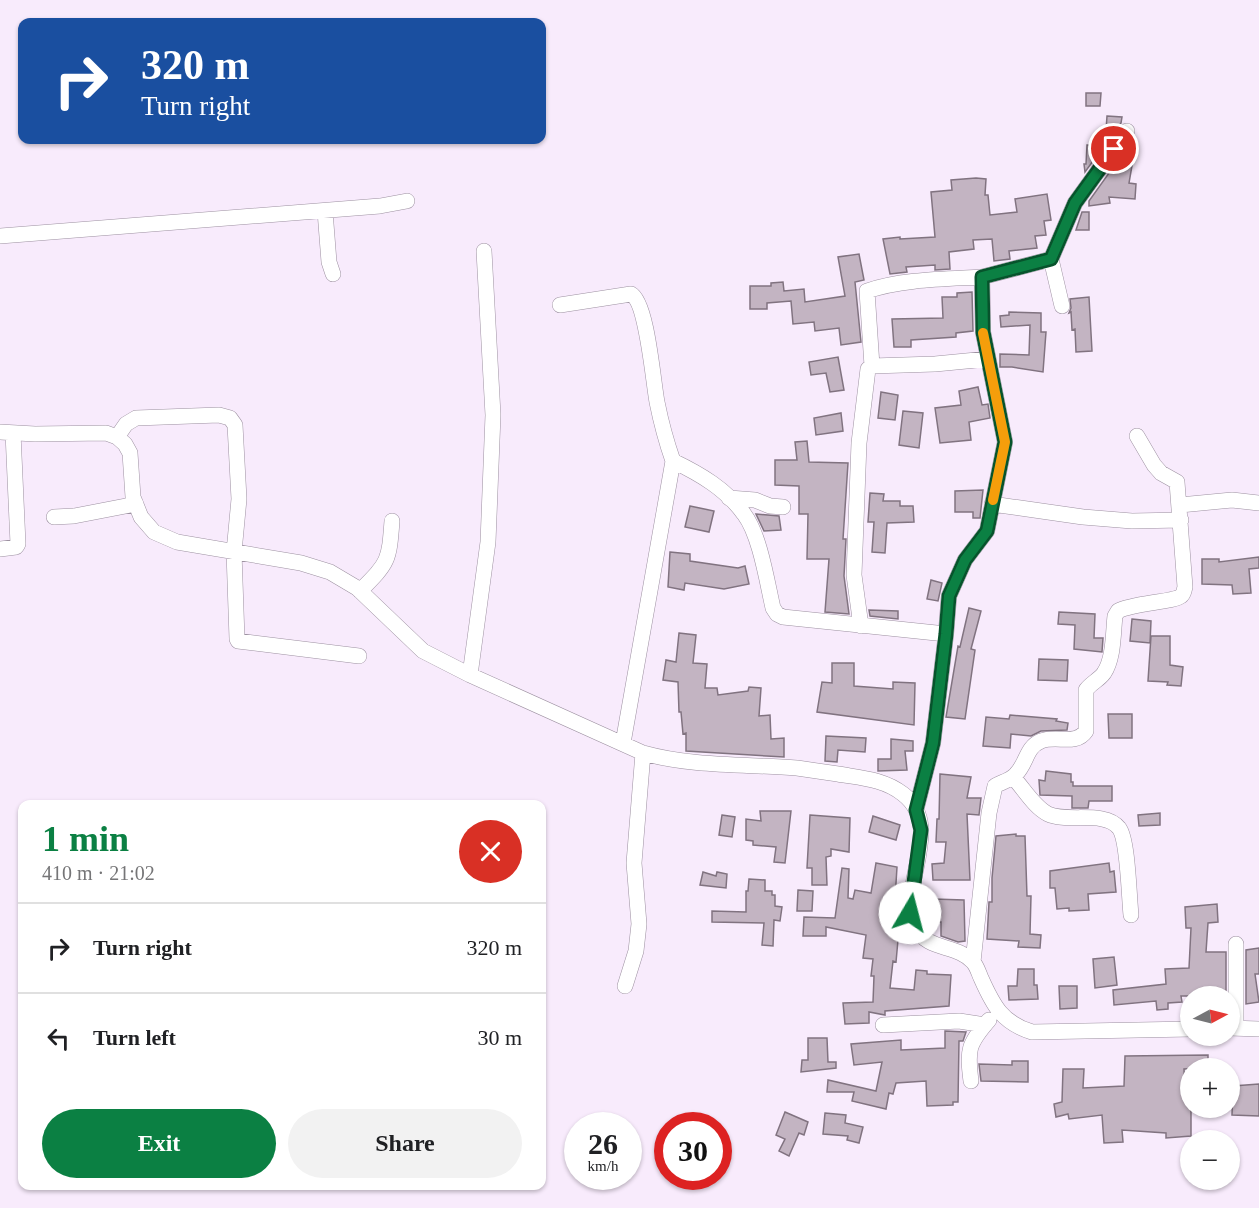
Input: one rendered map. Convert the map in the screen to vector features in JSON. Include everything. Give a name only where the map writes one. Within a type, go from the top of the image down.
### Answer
[{"type":"street","points":[[1062,306],[1051,259],[1075,203],[1127,131]]},
{"type":"street","points":[[0,236],[325,211],[407,201]]},
{"type":"street","points":[[325,211],[329,262],[333,274]]},
{"type":"street","points":[[470,675],[488,542],[493,415],[484,251]]},
{"type":"street","points":[[872,366],[867,291],[932,280],[982,277],[1051,259]]},
{"type":"street","points":[[916,810],[933,743],[949,596],[965,560],[987,531],[1005,442],[983,332],[982,277]]},
{"type":"street","points":[[560,305],[631,294],[635,296],[639,303],[647,337],[656,401],[665,440],[673,461],[624,743]]},
{"type":"street","points":[[861,626],[854,575],[859,453],[868,369],[872,366],[935,364],[987,358]]},
{"type":"street","points":[[117,437],[126,424],[136,418],[219,415],[230,418],[235,425],[239,499],[234,552],[238,641],[359,656]]},
{"type":"street","points":[[0,549],[16,548],[18,544],[7,433],[106,433],[117,437],[130,453],[133,497],[141,517],[154,532],[177,542],[301,563],[330,572],[360,591],[423,651],[470,675],[643,753],[672,761],[799,769],[878,780],[903,794],[916,810],[921,830],[910,913],[916,930],[926,941],[959,953],[973,962],[997,1011],[1021,1029],[1032,1032],[1180,1029]]},
{"type":"street","points":[[973,962],[991,800],[995,786],[1013,777],[1025,764],[1033,746],[1042,741],[1058,738],[1075,740],[1082,737],[1086,731],[1086,690],[1106,670],[1111,654],[1115,616],[1119,611],[1180,597],[1185,587],[1177,482],[1161,473],[1154,465],[1137,436]]},
{"type":"street","points":[[673,461],[708,479],[745,515],[758,545],[773,608],[777,614],[783,617],[861,626],[916,629],[946,634]]},
{"type":"street","points":[[729,498],[754,500],[770,506],[783,507]]},
{"type":"street","points":[[992,504],[1083,517],[1132,521],[1180,513],[1232,500],[1259,503]]},
{"type":"street","points":[[54,517],[74,516],[136,504]]},
{"type":"street","points":[[360,591],[383,567],[388,557],[392,520]]},
{"type":"street","points":[[625,986],[636,951],[639,924],[634,863],[643,753]]},
{"type":"street","points":[[1013,777],[1041,809],[1051,816],[1108,820],[1119,828],[1124,840],[1131,915]]},
{"type":"street","points":[[1234,986],[1236,944]]},
{"type":"street","points":[[971,1081],[968,1058],[972,1042],[997,1011]]},
{"type":"street","points":[[883,1025],[959,1021],[985,1025]]},
{"type":"street","points":[[1240,1028],[1259,1029]]},
{"type":"building","points":[[1086,93],[1101,93],[1100,106],[1086,106]]},
{"type":"building","points":[[1107,116],[1122,117],[1121,123],[1105,145]]},
{"type":"building","points":[[1087,145],[1104,146],[1085,172],[1084,164],[1086,164]]},
{"type":"building","points":[[1124,152],[1134,154],[1129,183],[1136,184],[1135,199],[1109,197],[1110,203],[1089,206],[1089,201]]},
{"type":"building","points":[[986,179],[985,195],[988,195],[990,215],[1017,212],[1015,199],[1047,194],[1051,220],[1044,221],[1046,235],[1035,236],[1037,248],[1009,251],[1010,259],[994,261],[992,239],[973,240],[974,249],[949,252],[950,269],[935,270],[935,265],[906,267],[907,272],[890,274],[883,239],[935,237],[931,192],[952,190],[951,180]]},
{"type":"building","points":[[1082,212],[1089,212],[1089,230],[1076,230]]},
{"type":"building","points":[[859,254],[864,280],[855,282],[861,342],[841,345],[839,328],[815,331],[814,322],[793,324],[791,301],[767,303],[767,309],[750,309],[750,286],[771,286],[771,283],[783,282],[784,291],[804,289],[805,302],[845,296],[838,257]]},
{"type":"building","points":[[972,292],[973,331],[956,333],[956,337],[911,340],[911,347],[894,347],[892,319],[943,318],[942,297],[957,297],[957,293]]},
{"type":"building","points":[[1089,297],[1092,351],[1076,352],[1075,329],[1072,330],[1071,312],[1069,313],[1070,299]]},
{"type":"building","points":[[1009,312],[1041,313],[1041,332],[1046,332],[1043,372],[1000,367],[1000,354],[1029,355],[1030,325],[1001,327],[1000,316],[1009,315]]},
{"type":"building","points":[[838,357],[844,390],[830,392],[826,373],[811,375],[809,362]]},
{"type":"building","points":[[978,387],[982,405],[988,404],[990,418],[969,422],[971,440],[940,443],[935,408],[961,405],[959,391]]},
{"type":"building","points":[[881,392],[898,395],[895,420],[878,418]]},
{"type":"building","points":[[903,411],[923,413],[919,448],[899,445]]},
{"type":"building","points":[[841,413],[843,431],[816,435],[814,418]]},
{"type":"building","points":[[807,441],[809,462],[848,463],[843,539],[846,539],[844,576],[849,614],[825,612],[829,559],[807,559],[808,514],[799,514],[799,486],[775,485],[775,460],[797,460],[795,442]]},
{"type":"building","points":[[983,490],[980,518],[973,518],[973,512],[955,512],[955,491]]},
{"type":"building","points":[[870,493],[884,494],[883,501],[900,501],[900,506],[913,506],[914,522],[887,523],[885,553],[872,552],[874,522],[868,522]]},
{"type":"building","points":[[690,506],[714,511],[709,532],[685,527]]},
{"type":"building","points":[[756,514],[779,516],[781,530],[764,531]]},
{"type":"building","points":[[670,552],[690,554],[690,561],[738,568],[745,566],[749,584],[724,589],[685,583],[684,590],[668,587]]},
{"type":"building","points":[[1259,557],[1259,568],[1249,569],[1251,593],[1233,594],[1232,585],[1202,584],[1202,559],[1219,559],[1219,562]]},
{"type":"building","points":[[931,580],[942,583],[938,601],[927,599]]},
{"type":"building","points":[[969,608],[981,611],[971,649],[975,650],[965,719],[946,717],[958,646],[960,647]]},
{"type":"building","points":[[869,610],[898,611],[898,619],[870,616]]},
{"type":"building","points":[[1059,612],[1095,614],[1094,638],[1103,638],[1102,652],[1074,649],[1075,625],[1058,624]]},
{"type":"building","points":[[1132,619],[1151,621],[1150,643],[1130,641]]},
{"type":"building","points":[[679,633],[696,635],[693,663],[707,664],[705,688],[717,688],[718,695],[748,691],[749,687],[761,688],[759,716],[770,715],[771,739],[784,738],[784,757],[686,751],[686,733],[683,734],[681,712],[679,712],[678,682],[663,680],[666,660],[676,662]]},
{"type":"building","points":[[1151,636],[1170,636],[1170,665],[1183,667],[1181,686],[1167,685],[1168,682],[1148,681]]},
{"type":"building","points":[[1039,659],[1068,660],[1067,681],[1038,680]]},
{"type":"building","points":[[832,663],[854,663],[854,686],[893,689],[893,682],[915,683],[914,725],[817,712],[822,682],[832,683]]},
{"type":"building","points":[[1108,714],[1132,714],[1132,738],[1109,738]]},
{"type":"building","points":[[1010,715],[1057,719],[1056,721],[1068,723],[1067,730],[1041,731],[1031,736],[1011,734],[1010,748],[983,746],[986,717],[1009,719]]},
{"type":"building","points":[[826,736],[866,738],[865,752],[838,750],[837,762],[825,761]]},
{"type":"building","points":[[891,739],[913,741],[913,751],[905,751],[907,770],[878,771],[878,759],[891,759]]},
{"type":"building","points":[[1046,771],[1071,774],[1073,786],[1112,786],[1112,801],[1089,801],[1088,808],[1072,808],[1072,796],[1040,795],[1039,780],[1045,781]]},
{"type":"building","points":[[940,774],[971,777],[967,798],[981,798],[979,815],[967,814],[970,880],[933,880],[932,864],[944,863],[946,842],[936,842]]},
{"type":"building","points":[[760,811],[791,811],[785,863],[774,862],[776,847],[753,845],[753,841],[746,840],[746,819],[761,821]]},
{"type":"building","points":[[1160,813],[1160,825],[1139,826],[1138,815]]},
{"type":"building","points":[[722,815],[735,817],[732,837],[719,835]]},
{"type":"building","points":[[810,815],[850,818],[849,852],[831,849],[831,856],[826,857],[827,885],[812,885],[812,868],[807,868]]},
{"type":"building","points":[[873,816],[900,825],[896,840],[869,832]]},
{"type":"building","points":[[1016,834],[1016,836],[1025,836],[1027,896],[1031,896],[1030,934],[1041,935],[1040,948],[1018,947],[1019,941],[987,939],[996,836]]},
{"type":"building","points":[[876,863],[897,867],[895,899],[902,900],[902,921],[904,923],[901,940],[898,940],[896,962],[893,961],[890,988],[914,990],[916,970],[927,971],[927,974],[951,975],[949,1006],[885,1011],[885,1015],[869,1012],[869,1023],[845,1024],[843,1003],[873,1002],[874,976],[871,976],[873,959],[863,958],[866,935],[826,927],[826,936],[803,936],[804,917],[835,918],[842,868],[849,869],[848,898],[853,899],[855,890],[871,893]]},
{"type":"building","points":[[1109,863],[1110,872],[1114,871],[1116,892],[1088,894],[1089,910],[1057,909],[1055,888],[1050,888],[1050,871]]},
{"type":"building","points":[[703,872],[716,876],[717,872],[727,874],[726,888],[700,885]]},
{"type":"building","points":[[749,879],[765,880],[765,891],[772,891],[772,895],[775,895],[775,906],[782,907],[780,921],[774,920],[773,946],[762,945],[764,923],[712,922],[712,911],[746,912],[746,891],[748,891]]},
{"type":"building","points":[[798,890],[813,891],[812,911],[797,911]]},
{"type":"building","points":[[933,899],[964,900],[965,941],[958,942],[941,936],[941,922],[931,922]]},
{"type":"building","points":[[1217,904],[1218,922],[1208,923],[1206,952],[1226,952],[1226,986],[1180,986],[1180,1002],[1168,1003],[1168,1009],[1157,1010],[1156,1001],[1114,1005],[1113,990],[1166,984],[1165,969],[1189,968],[1191,928],[1186,928],[1185,907]]},
{"type":"building","points":[[1259,948],[1259,974],[1255,974],[1259,1002],[1246,1004],[1246,950]]},
{"type":"building","points":[[1114,957],[1117,985],[1095,988],[1093,959]]},
{"type":"building","points":[[1018,969],[1034,969],[1034,985],[1037,985],[1038,999],[1009,1000],[1008,986],[1017,986]]},
{"type":"building","points":[[1059,986],[1077,986],[1077,1008],[1060,1009]]},
{"type":"building","points":[[945,1031],[966,1032],[963,1041],[959,1041],[958,1102],[953,1102],[953,1105],[927,1106],[926,1081],[896,1083],[893,1094],[889,1093],[886,1109],[852,1101],[854,1092],[827,1092],[828,1080],[876,1091],[882,1062],[854,1065],[851,1044],[901,1040],[901,1050],[945,1048]]},
{"type":"building","points":[[808,1038],[827,1038],[828,1062],[836,1062],[836,1068],[801,1072],[802,1060],[808,1060]]},
{"type":"building","points":[[1208,1055],[1208,1058],[1180,1058],[1180,1118],[1191,1118],[1191,1130],[1180,1130],[1180,1137],[1166,1138],[1166,1133],[1122,1130],[1123,1142],[1104,1143],[1102,1115],[1069,1119],[1068,1114],[1056,1117],[1054,1104],[1062,1102],[1063,1069],[1084,1069],[1083,1088],[1124,1086],[1125,1056]]},
{"type":"building","points":[[1012,1061],[1028,1061],[1028,1082],[981,1081],[979,1064],[1012,1065]]},
{"type":"building","points":[[1259,1084],[1259,1116],[1240,1115],[1240,1085]]},
{"type":"building","points":[[785,1112],[808,1122],[804,1135],[799,1133],[789,1156],[779,1151],[785,1139],[776,1135]]},
{"type":"building","points":[[825,1113],[846,1115],[845,1123],[863,1127],[859,1143],[847,1140],[848,1136],[823,1134]]},
{"type":"slow traffic","points":[[983,333],[1005,442],[993,500]]},
{"type":"route","points":[[910,913],[921,830],[916,810],[933,743],[949,596],[965,560],[987,531],[1005,442],[983,332],[982,277],[1051,259],[1075,203],[1114,149]]}]
